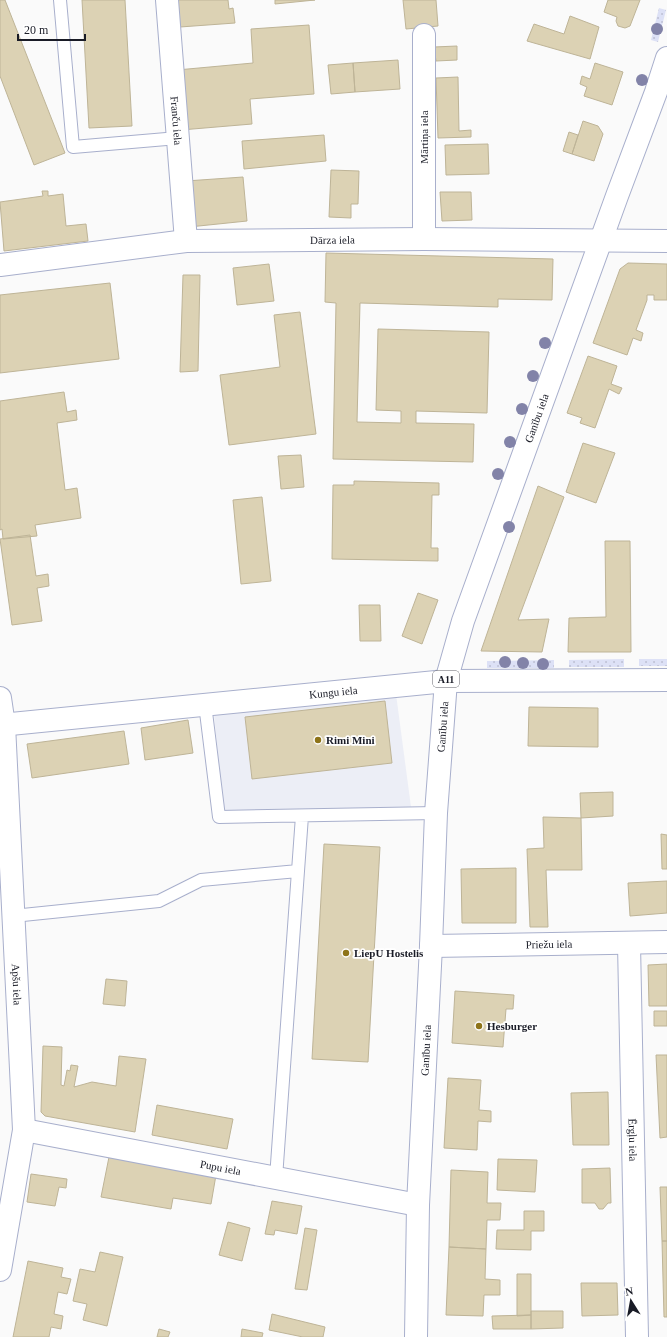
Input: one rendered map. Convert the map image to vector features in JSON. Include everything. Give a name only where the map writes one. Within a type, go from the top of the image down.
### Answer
[{"type":"main road","name":"Franču iela","points":[[167,0],[186,241]]},
{"type":"main road","name":"Mārtiņa iela","points":[[424,35],[424,239]]},
{"type":"main road","name":"Ganību iela","points":[[416,1337],[418,1205],[436,813],[446,680],[464,621],[602,242],[667,58]]},
{"type":"main road","name":"Dārza iela","points":[[0,265],[186,241],[424,239],[602,242],[667,241]]},
{"type":"main road","name":"Kungu iela","points":[[2,725],[446,680],[667,680]]},
{"type":"main road","name":"Apšu iela","points":[[0,698],[24,1130],[0,1270]]},
{"type":"main road","name":"Priežu iela","points":[[431,946],[629,944],[667,942]]},
{"type":"main road","name":"Ērgļu iela","points":[[629,944],[637,1337]]},
{"type":"main road","name":"Pupu iela","points":[[24,1130],[418,1205]]},
{"type":"lane","points":[[60,0],[73,147],[178,138]]},
{"type":"lane","points":[[205,704],[219,817],[436,813]]},
{"type":"lane","points":[[276,1178],[302,816]]},
{"type":"lane","points":[[13,916],[159,901],[201,880],[298,872]]},
{"type":"shaded area","points":[[659,8],[666,10],[658,42],[651,40]]},
{"type":"shaded area","points":[[624,659],[624,667],[569,667],[569,660]]},
{"type":"shaded area","points":[[639,659],[667,659],[667,666],[639,666]]},
{"type":"shaded area","points":[[554,660],[554,668],[487,668],[487,661]]},
{"type":"shaded area","points":[[396,694],[411,807],[223,812],[214,714]]},
{"type":"building","points":[[0,0],[5,0],[65,153],[34,165],[0,76]]},
{"type":"building","points":[[82,0],[125,0],[132,126],[89,128]]},
{"type":"building","points":[[178,0],[228,0],[229,9],[233,8],[235,23],[180,27]]},
{"type":"building","points":[[275,0],[315,0],[275,4]]},
{"type":"building","points":[[403,0],[436,0],[438,26],[406,29]]},
{"type":"building","points":[[608,0],[640,0],[630,26],[625,28],[618,26],[616,21],[617,17],[604,12]]},
{"type":"building","points":[[570,16],[599,27],[590,59],[527,41],[534,24],[564,34]]},
{"type":"building","points":[[309,25],[314,94],[250,99],[252,124],[181,130],[177,70],[253,63],[251,29]]},
{"type":"building","points":[[457,46],[457,60],[436,61],[434,47]]},
{"type":"building","points":[[398,60],[400,89],[355,92],[353,63]]},
{"type":"building","points":[[353,63],[355,92],[331,94],[328,65]]},
{"type":"building","points":[[595,63],[623,72],[612,105],[584,96],[587,87],[580,84],[582,76],[590,79]]},
{"type":"building","points":[[458,77],[459,131],[471,130],[471,137],[438,138],[436,78]]},
{"type":"building","points":[[583,121],[598,126],[603,134],[594,161],[572,154]]},
{"type":"building","points":[[569,132],[578,135],[572,154],[563,151]]},
{"type":"building","points":[[324,135],[326,161],[244,169],[242,141]]},
{"type":"building","points":[[488,144],[489,174],[446,175],[445,145]]},
{"type":"building","points":[[331,170],[359,171],[358,204],[351,204],[351,218],[329,217]]},
{"type":"building","points":[[243,177],[247,221],[189,227],[186,181]]},
{"type":"building","points":[[42,191],[48,191],[48,196],[63,194],[66,226],[86,224],[88,241],[4,251],[0,202],[43,196]]},
{"type":"building","points":[[440,192],[471,192],[472,220],[442,221]]},
{"type":"building","points":[[326,253],[553,259],[552,300],[498,299],[498,307],[360,303],[357,422],[401,423],[401,411],[376,410],[378,329],[489,332],[487,413],[416,411],[416,423],[474,424],[473,462],[333,459],[336,303],[325,302]]},
{"type":"building","points":[[628,263],[667,264],[667,300],[654,300],[654,295],[647,295],[647,300],[636,330],[643,333],[641,341],[633,338],[627,355],[593,343],[620,269]]},
{"type":"building","points":[[269,264],[274,301],[237,305],[233,268]]},
{"type":"building","points":[[183,275],[200,275],[198,371],[180,372]]},
{"type":"building","points":[[110,283],[119,359],[0,373],[0,295]]},
{"type":"building","points":[[300,312],[316,434],[229,445],[220,375],[280,367],[274,315]]},
{"type":"building","points":[[588,356],[617,366],[611,384],[622,388],[619,394],[609,389],[595,428],[580,423],[582,418],[567,413]]},
{"type":"building","points":[[64,392],[67,412],[76,410],[77,420],[57,423],[65,490],[77,488],[81,518],[35,525],[37,536],[3,539],[2,529],[0,530],[0,401]]},
{"type":"building","points":[[583,443],[615,453],[596,503],[566,492]]},
{"type":"building","points":[[301,455],[304,487],[281,489],[278,456]]},
{"type":"building","points":[[354,481],[439,483],[439,495],[432,495],[431,548],[438,548],[438,561],[332,559],[333,485],[354,485]]},
{"type":"building","points":[[538,486],[564,497],[518,620],[549,619],[542,652],[481,651]]},
{"type":"building","points":[[262,497],[271,581],[241,584],[233,500]]},
{"type":"building","points":[[30,535],[36,576],[48,574],[49,586],[37,588],[42,621],[12,625],[0,539]]},
{"type":"building","points":[[605,541],[630,541],[631,652],[568,652],[569,618],[606,617]]},
{"type":"building","points":[[418,593],[438,600],[422,644],[402,636]]},
{"type":"building","points":[[359,605],[380,605],[381,641],[360,641]]},
{"type":"building","name":"Rimi Mini","points":[[385,701],[392,763],[252,779],[245,717]]},
{"type":"building","points":[[529,707],[598,708],[598,747],[528,746]]},
{"type":"building","points":[[188,720],[193,753],[145,760],[141,728]]},
{"type":"building","points":[[124,731],[129,764],[32,778],[27,744]]},
{"type":"building","points":[[613,792],[613,816],[581,818],[580,793]]},
{"type":"building","points":[[543,817],[581,818],[582,870],[546,870],[548,927],[530,927],[527,849],[544,848]]},
{"type":"building","points":[[661,834],[667,835],[667,869],[662,869]]},
{"type":"building","name":"LiepU Hostelis","points":[[324,844],[380,847],[368,1062],[312,1059]]},
{"type":"building","points":[[516,868],[516,923],[462,923],[461,869]]},
{"type":"building","points":[[667,881],[667,913],[630,916],[628,883]]},
{"type":"building","points":[[667,964],[667,1006],[649,1006],[648,965]]},
{"type":"building","points":[[106,979],[127,981],[125,1006],[103,1004]]},
{"type":"building","name":"Hesburger","points":[[455,991],[514,995],[513,1009],[506,1009],[503,1047],[452,1043]]},
{"type":"building","points":[[654,1011],[667,1011],[667,1026],[654,1026]]},
{"type":"building","points":[[43,1046],[62,1047],[61,1085],[64,1086],[67,1070],[70,1071],[71,1065],[78,1066],[74,1087],[92,1082],[116,1086],[119,1056],[146,1059],[135,1132],[45,1116],[41,1112]]},
{"type":"building","points":[[656,1055],[667,1055],[667,1137],[660,1138]]},
{"type":"building","points":[[448,1078],[481,1080],[479,1110],[491,1111],[491,1122],[478,1121],[477,1150],[444,1148]]},
{"type":"building","points":[[608,1092],[609,1145],[573,1145],[571,1093]]},
{"type":"building","points":[[157,1105],[233,1119],[227,1149],[152,1135]]},
{"type":"building","points":[[109,1157],[216,1175],[211,1204],[173,1198],[171,1209],[101,1197]]},
{"type":"building","points":[[498,1159],[537,1160],[535,1192],[497,1190]]},
{"type":"building","points":[[610,1168],[611,1203],[608,1203],[603,1209],[599,1209],[595,1203],[582,1203],[582,1169]]},
{"type":"building","points":[[451,1170],[488,1172],[487,1203],[501,1203],[500,1220],[487,1220],[486,1249],[449,1247]]},
{"type":"building","points":[[31,1174],[67,1179],[66,1188],[59,1187],[55,1206],[27,1202]]},
{"type":"building","points":[[660,1187],[667,1187],[667,1241],[662,1241]]},
{"type":"building","points":[[272,1201],[302,1206],[297,1234],[275,1230],[274,1235],[265,1234]]},
{"type":"building","points":[[524,1211],[544,1211],[544,1231],[531,1231],[531,1250],[496,1249],[497,1230],[524,1230]]},
{"type":"building","points":[[228,1222],[250,1228],[242,1261],[219,1255]]},
{"type":"building","points":[[305,1228],[317,1230],[307,1290],[295,1289]]},
{"type":"building","points":[[662,1241],[667,1241],[667,1317],[664,1317]]},
{"type":"building","points":[[449,1247],[486,1249],[485,1279],[500,1280],[500,1295],[484,1295],[483,1316],[446,1315]]},
{"type":"building","points":[[100,1252],[123,1257],[107,1326],[83,1320],[87,1304],[73,1301],[80,1269],[95,1272]]},
{"type":"building","points":[[28,1261],[63,1268],[61,1277],[71,1279],[67,1294],[58,1292],[54,1314],[63,1316],[61,1329],[51,1327],[49,1337],[13,1337]]},
{"type":"building","points":[[517,1274],[531,1274],[531,1315],[517,1316]]},
{"type":"building","points":[[581,1283],[617,1283],[618,1315],[582,1316]]},
{"type":"building","points":[[531,1311],[563,1311],[563,1328],[531,1329]]},
{"type":"building","points":[[272,1314],[325,1327],[323,1337],[303,1337],[269,1330]]},
{"type":"building","points":[[531,1315],[531,1329],[493,1329],[492,1316]]},
{"type":"building","points":[[159,1329],[170,1332],[168,1337],[157,1337]]},
{"type":"building","points":[[242,1329],[263,1333],[262,1337],[241,1337]]},
{"type":"place","name":"Rimi Mini","points":[[318,740]]},
{"type":"place","name":"LiepU Hostelis","points":[[346,953]]},
{"type":"place","name":"Hesburger","points":[[479,1026]]}]
